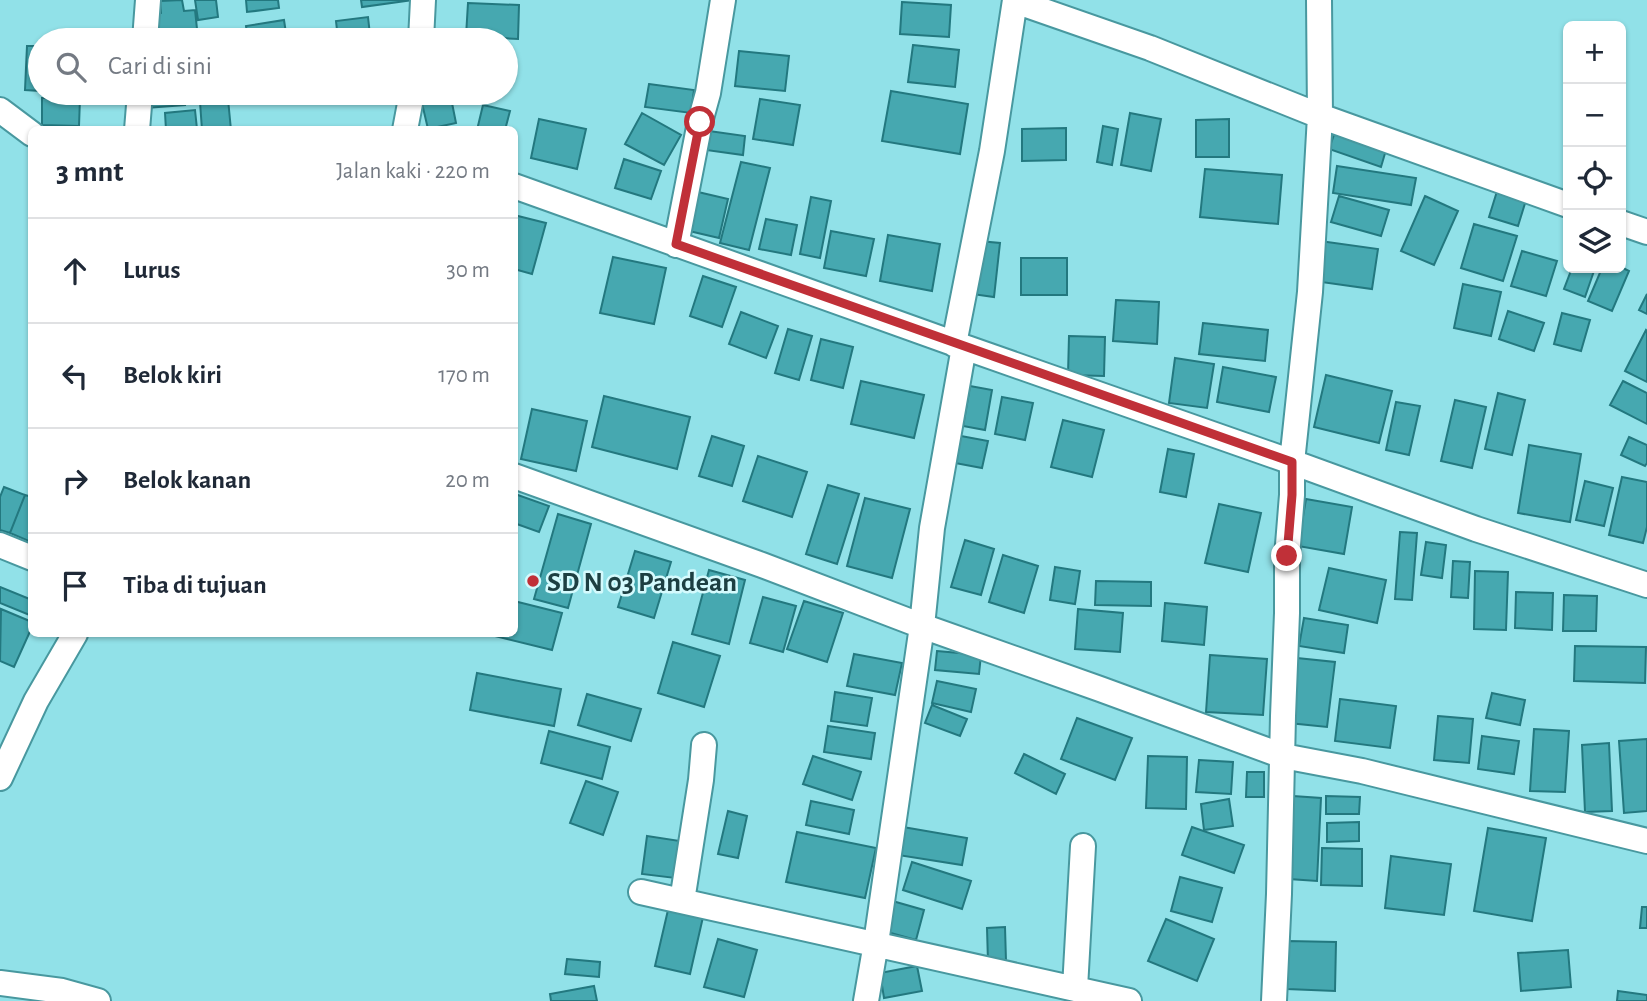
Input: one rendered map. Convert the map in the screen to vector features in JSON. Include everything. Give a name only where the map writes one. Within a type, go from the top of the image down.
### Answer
[{"type":"street","points":[[146,28],[148,0]]},
{"type":"street","points":[[422,28],[423,0]]},
{"type":"street","points":[[676,244],[708,93],[723,0]]},
{"type":"street","points":[[1274,1001],[1287,556],[1292,462],[1310,292],[1320,116],[1319,0]]},
{"type":"street","points":[[866,1001],[922,626],[932,528],[959,345],[1015,1],[1150,48],[1320,116],[1563,203]]},
{"type":"street","points":[[137,126],[139,105]]},
{"type":"street","points":[[406,126],[410,105]]},
{"type":"street","points":[[0,110],[28,131]]},
{"type":"street","points":[[518,187],[1476,529],[1647,585]]},
{"type":"street","points":[[1626,225],[1647,232]]},
{"type":"street","points":[[518,477],[1283,757],[1362,771],[1647,841]]},
{"type":"street","points":[[0,545],[28,556]]},
{"type":"street","points":[[0,778],[36,701],[73,637]]},
{"type":"street","points":[[682,901],[705,745]]},
{"type":"street","points":[[1075,988],[1083,846]]},
{"type":"street","points":[[641,892],[1129,1001]]},
{"type":"street","points":[[0,982],[62,991],[98,1001]]},
{"type":"building","points":[[182,0],[184,11],[195,10],[197,28],[150,28],[149,15],[161,13],[160,1]]},
{"type":"building","points":[[195,0],[216,0],[218,17],[198,20]]},
{"type":"building","points":[[246,0],[278,0],[279,8],[247,12]]},
{"type":"building","points":[[361,0],[413,0],[362,7]]},
{"type":"building","points":[[902,2],[951,5],[949,37],[900,34]]},
{"type":"building","points":[[468,3],[519,5],[518,39],[518,28],[466,28]]},
{"type":"building","points":[[368,17],[369,28],[337,28],[336,21]]},
{"type":"building","points":[[284,20],[285,28],[246,28]]},
{"type":"building","points":[[913,45],[959,50],[955,87],[908,82]]},
{"type":"building","points":[[27,46],[28,46],[28,90],[25,90]]},
{"type":"building","points":[[739,51],[789,56],[785,91],[735,86]]},
{"type":"building","points":[[649,84],[694,90],[691,113],[645,107]]},
{"type":"building","points":[[891,91],[968,104],[960,154],[882,141]]},
{"type":"building","points":[[760,99],[800,105],[793,145],[753,139]]},
{"type":"building","points":[[42,105],[80,105],[79,126],[42,125]]},
{"type":"building","points":[[146,105],[185,105],[146,108]]},
{"type":"building","points":[[200,105],[229,105],[231,126],[202,126]]},
{"type":"building","points":[[422,105],[452,105],[456,123],[427,126]]},
{"type":"building","points":[[483,105],[510,111],[506,126],[478,126]]},
{"type":"building","points":[[195,110],[197,126],[166,126],[165,113]]},
{"type":"building","points":[[642,113],[681,135],[664,165],[625,144]]},
{"type":"building","points":[[1130,113],[1161,119],[1151,171],[1121,165]]},
{"type":"building","points":[[539,119],[586,129],[577,169],[531,158]]},
{"type":"building","points":[[1229,119],[1229,157],[1196,157],[1196,120]]},
{"type":"building","points":[[1103,126],[1118,129],[1112,165],[1097,162]]},
{"type":"building","points":[[1066,128],[1066,160],[1022,161],[1022,129]]},
{"type":"building","points":[[709,131],[745,136],[743,155],[706,150]]},
{"type":"building","points":[[1335,132],[1386,150],[1381,167],[1329,149]]},
{"type":"building","points":[[624,159],[661,171],[651,199],[615,188]]},
{"type":"building","points":[[741,162],[770,168],[749,250],[720,243]]},
{"type":"building","points":[[1337,166],[1416,178],[1411,205],[1333,193]]},
{"type":"building","points":[[1205,169],[1282,175],[1278,224],[1200,217]]},
{"type":"building","points":[[1498,188],[1527,197],[1518,226],[1489,217]]},
{"type":"building","points":[[698,192],[728,199],[719,238],[689,231]]},
{"type":"building","points":[[1339,196],[1389,210],[1381,236],[1331,222]]},
{"type":"building","points":[[1425,196],[1458,211],[1434,265],[1401,251]]},
{"type":"building","points":[[811,197],[831,201],[820,258],[800,254]]},
{"type":"building","points":[[518,216],[546,223],[532,274],[518,270]]},
{"type":"building","points":[[766,219],[797,225],[791,255],[759,249]]},
{"type":"building","points":[[1474,224],[1517,236],[1503,281],[1461,268]]},
{"type":"building","points":[[831,231],[874,239],[866,276],[824,268]]},
{"type":"building","points":[[888,235],[940,244],[932,291],[880,281]]},
{"type":"building","points":[[979,241],[1000,243],[994,297],[972,294]]},
{"type":"building","points":[[1320,241],[1378,249],[1372,289],[1314,281]]},
{"type":"building","points":[[1522,251],[1557,261],[1546,296],[1511,286]]},
{"type":"building","points":[[613,257],[666,268],[654,324],[600,313]]},
{"type":"building","points":[[1021,258],[1067,258],[1067,295],[1021,295]]},
{"type":"building","points":[[1629,271],[1612,311],[1588,301],[1600,273]]},
{"type":"building","points":[[1570,273],[1593,273],[1585,297],[1564,289]]},
{"type":"building","points":[[703,276],[736,287],[722,327],[690,316]]},
{"type":"building","points":[[1463,284],[1501,292],[1491,336],[1454,328]]},
{"type":"building","points":[[1647,294],[1647,314],[1639,310]]},
{"type":"building","points":[[1116,300],[1159,302],[1157,344],[1113,341]]},
{"type":"building","points":[[1508,311],[1544,323],[1534,351],[1499,339]]},
{"type":"building","points":[[741,312],[778,326],[766,358],[729,344]]},
{"type":"building","points":[[1562,313],[1590,320],[1581,351],[1554,344]]},
{"type":"building","points":[[1203,323],[1268,330],[1265,361],[1199,354]]},
{"type":"building","points":[[788,329],[812,336],[799,380],[775,373]]},
{"type":"building","points":[[1647,331],[1647,382],[1625,371]]},
{"type":"building","points":[[1069,336],[1105,337],[1104,376],[1068,375]]},
{"type":"building","points":[[821,339],[853,347],[843,388],[811,380]]},
{"type":"building","points":[[1175,358],[1214,364],[1207,408],[1169,403]]},
{"type":"building","points":[[1223,367],[1276,377],[1269,412],[1217,402]]},
{"type":"building","points":[[1326,375],[1392,391],[1379,443],[1314,427]]},
{"type":"building","points":[[861,381],[924,395],[914,438],[851,424]]},
{"type":"building","points":[[1623,381],[1647,393],[1647,424],[1610,405]]},
{"type":"building","points":[[970,386],[992,390],[985,430],[963,426]]},
{"type":"building","points":[[1498,393],[1525,400],[1512,455],[1485,449]]},
{"type":"building","points":[[604,396],[690,417],[677,469],[592,447]]},
{"type":"building","points":[[1002,397],[1033,403],[1025,440],[995,434]]},
{"type":"building","points":[[1455,400],[1486,407],[1472,468],[1441,461]]},
{"type":"building","points":[[1396,402],[1420,406],[1409,455],[1386,450]]},
{"type":"building","points":[[532,409],[587,421],[576,471],[521,459]]},
{"type":"building","points":[[1063,420],[1104,430],[1092,477],[1051,467]]},
{"type":"building","points":[[712,436],[744,446],[732,486],[699,476]]},
{"type":"building","points":[[961,436],[988,441],[982,468],[955,463]]},
{"type":"building","points":[[1629,437],[1647,445],[1645,466],[1621,455]]},
{"type":"building","points":[[1529,445],[1581,454],[1570,522],[1518,513]]},
{"type":"building","points":[[1168,449],[1194,454],[1186,497],[1160,492]]},
{"type":"building","points":[[758,456],[807,472],[792,517],[743,501]]},
{"type":"building","points":[[1622,477],[1647,482],[1647,527],[1643,543],[1609,535]]},
{"type":"building","points":[[1585,481],[1613,488],[1604,526],[1576,520]]},
{"type":"building","points":[[828,485],[859,494],[837,564],[806,554]]},
{"type":"building","points":[[4,487],[25,495],[10,533],[0,530],[0,497]]},
{"type":"building","points":[[25,495],[28,496],[28,541],[10,533]]},
{"type":"building","points":[[518,495],[549,506],[539,532],[518,524]]},
{"type":"building","points":[[865,498],[910,509],[892,578],[847,566]]},
{"type":"building","points":[[1306,499],[1352,507],[1344,554],[1298,546]]},
{"type":"building","points":[[1219,504],[1261,513],[1248,572],[1205,563]]},
{"type":"building","points":[[558,514],[591,524],[568,608],[534,599]]},
{"type":"building","points":[[1400,532],[1417,533],[1412,600],[1395,599]]},
{"type":"building","points":[[965,540],[994,549],[981,595],[951,587]]},
{"type":"building","points":[[1426,542],[1446,545],[1442,578],[1421,575]]},
{"type":"building","points":[[635,551],[671,562],[654,618],[618,607]]},
{"type":"building","points":[[1003,555],[1038,566],[1024,613],[989,602]]},
{"type":"building","points":[[1453,561],[1470,562],[1468,598],[1451,597]]},
{"type":"building","points":[[1055,567],[1080,571],[1075,604],[1050,600]]},
{"type":"building","points":[[1329,568],[1386,580],[1377,623],[1319,610]]},
{"type":"building","points":[[709,570],[745,580],[729,644],[692,634]]},
{"type":"building","points":[[1475,571],[1508,572],[1506,630],[1474,629]]},
{"type":"building","points":[[1096,581],[1151,582],[1151,606],[1095,605]]},
{"type":"building","points":[[0,587],[28,598],[28,614],[0,603]]},
{"type":"building","points":[[1516,592],[1553,593],[1552,630],[1515,628]]},
{"type":"building","points":[[1564,595],[1597,596],[1596,631],[1563,631]]},
{"type":"building","points":[[763,597],[796,606],[783,652],[750,643]]},
{"type":"building","points":[[804,601],[843,613],[827,662],[787,649]]},
{"type":"building","points":[[518,602],[562,613],[552,650],[499,637],[518,637]]},
{"type":"building","points":[[1165,603],[1207,607],[1204,645],[1162,641]]},
{"type":"building","points":[[1,609],[28,620],[28,636],[14,667],[0,661]]},
{"type":"building","points":[[1078,609],[1123,613],[1120,652],[1075,649]]},
{"type":"building","points":[[1304,618],[1348,625],[1344,653],[1299,646]]},
{"type":"building","points":[[673,642],[720,656],[704,707],[658,693]]},
{"type":"building","points":[[1575,646],[1646,647],[1645,683],[1574,681]]},
{"type":"building","points":[[937,651],[981,655],[979,674],[935,670]]},
{"type":"building","points":[[854,654],[902,663],[895,695],[847,686]]},
{"type":"building","points":[[1210,655],[1267,659],[1263,715],[1206,712]]},
{"type":"building","points":[[1297,658],[1335,662],[1327,727],[1289,723]]},
{"type":"building","points":[[477,673],[561,689],[554,726],[470,710]]},
{"type":"building","points":[[937,681],[976,689],[971,712],[932,703]]},
{"type":"building","points":[[835,692],[872,698],[867,726],[831,721]]},
{"type":"building","points":[[1492,693],[1525,700],[1520,725],[1486,718]]},
{"type":"building","points":[[587,694],[641,709],[631,741],[578,725]]},
{"type":"building","points":[[1340,699],[1396,706],[1390,748],[1335,741]]},
{"type":"building","points":[[932,705],[967,719],[960,736],[925,723]]},
{"type":"building","points":[[1438,716],[1473,719],[1469,763],[1434,760]]},
{"type":"building","points":[[1077,718],[1132,738],[1115,780],[1061,759]]},
{"type":"building","points":[[828,726],[875,733],[871,759],[824,752]]},
{"type":"building","points":[[1534,729],[1569,731],[1565,792],[1530,791]]},
{"type":"building","points":[[549,731],[610,747],[602,779],[541,763]]},
{"type":"building","points":[[1482,736],[1519,741],[1514,774],[1478,769]]},
{"type":"building","points":[[1647,739],[1647,811],[1624,813],[1619,741]]},
{"type":"building","points":[[1609,743],[1612,811],[1585,812],[1582,745]]},
{"type":"building","points":[[1024,754],[1065,774],[1056,794],[1015,773]]},
{"type":"building","points":[[813,756],[861,772],[852,800],[803,784]]},
{"type":"building","points":[[1148,756],[1187,757],[1186,809],[1146,808]]},
{"type":"building","points":[[1199,760],[1233,762],[1231,794],[1196,792]]},
{"type":"building","points":[[1247,772],[1264,772],[1264,797],[1246,797]]},
{"type":"building","points":[[586,781],[618,792],[603,835],[570,823]]},
{"type":"building","points":[[1293,796],[1321,798],[1317,881],[1289,879]]},
{"type":"building","points":[[1326,796],[1360,797],[1359,814],[1326,814]]},
{"type":"building","points":[[1229,799],[1233,826],[1204,830],[1201,804]]},
{"type":"building","points":[[811,801],[854,810],[849,834],[806,825]]},
{"type":"building","points":[[728,811],[747,816],[738,858],[718,854]]},
{"type":"building","points":[[1359,822],[1359,841],[1327,842],[1327,823]]},
{"type":"building","points":[[903,827],[967,838],[962,865],[898,855]]},
{"type":"building","points":[[1192,827],[1244,845],[1234,873],[1182,855]]},
{"type":"building","points":[[1488,828],[1546,838],[1532,921],[1474,911]]},
{"type":"building","points":[[797,832],[876,848],[865,898],[786,882]]},
{"type":"building","points":[[647,836],[680,841],[675,878],[642,874]]},
{"type":"building","points":[[1322,848],[1362,849],[1362,886],[1321,885]]},
{"type":"building","points":[[1391,856],[1451,864],[1444,915],[1385,908]]},
{"type":"building","points":[[912,862],[971,881],[962,909],[903,890]]},
{"type":"building","points":[[1180,877],[1222,888],[1212,922],[1171,911]]},
{"type":"building","points":[[889,900],[924,910],[916,940],[880,930]]},
{"type":"building","points":[[1642,907],[1647,907],[1647,928],[1640,928]]},
{"type":"building","points":[[668,910],[703,917],[690,974],[655,966]]},
{"type":"building","points":[[1166,919],[1214,939],[1197,981],[1148,961]]},
{"type":"building","points":[[1005,927],[1006,961],[988,962],[987,928]]},
{"type":"building","points":[[718,939],[757,950],[744,997],[704,987]]},
{"type":"building","points":[[1288,941],[1336,942],[1335,991],[1287,989]]},
{"type":"building","points":[[1568,950],[1571,987],[1521,991],[1518,953]]},
{"type":"building","points":[[567,959],[600,962],[599,977],[565,974]]},
{"type":"building","points":[[917,966],[922,991],[884,998],[880,973]]},
{"type":"building","points":[[594,986],[597,1001],[551,1001],[550,994]]},
{"type":"building","points":[[1618,991],[1647,995],[1647,1001],[1617,1001]]},
{"type":"place","name":"SD N 03 Pandean","points":[[533,581]]},
{"type":"route","points":[[700,122],[676,244],[1292,462],[1287,556]]}]
